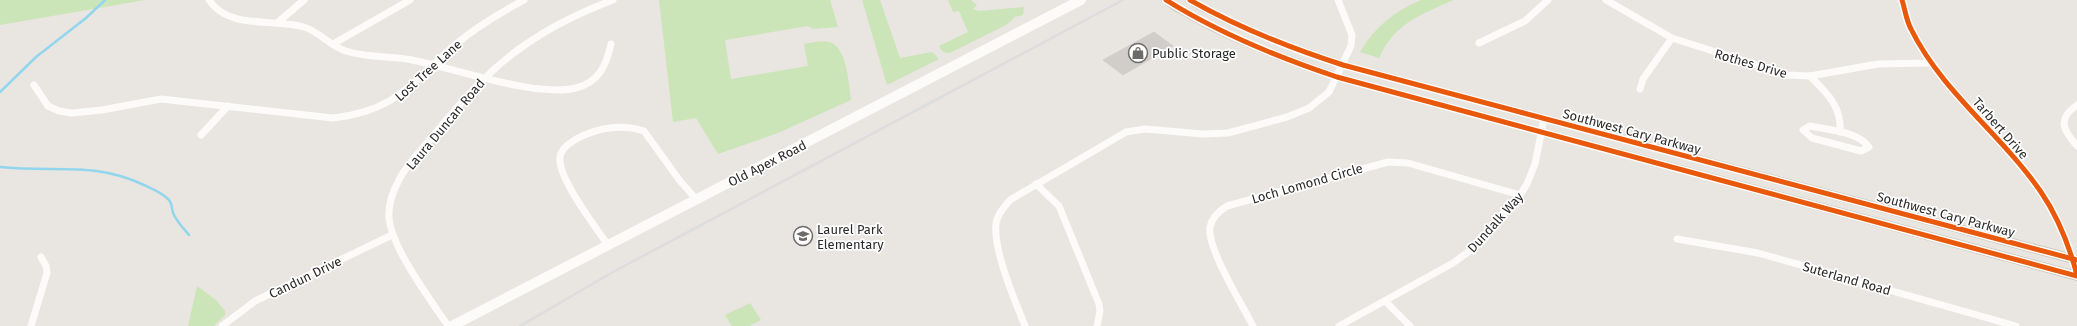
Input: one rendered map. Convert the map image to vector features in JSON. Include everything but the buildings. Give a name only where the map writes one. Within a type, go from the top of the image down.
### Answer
[{"type":"main road","name":"Old Apex Road","points":[[452,326],[1081,0]]},
{"type":"main road","name":"Southwest Cary Parkway","points":[[1166,0],[1225,35],[1283,59],[1337,77],[2077,276]]},
{"type":"main road","name":"Southwest Cary Parkway","points":[[1190,0],[1253,33],[1297,51],[1343,65],[2075,260]]},
{"type":"street","points":[[209,0],[214,10],[228,17],[277,22],[311,30],[345,51],[403,58],[484,78],[553,90],[574,88],[590,81],[600,74],[606,64],[611,44]]},
{"type":"street","points":[[277,22],[304,0]]},
{"type":"street","points":[[333,44],[410,0]]},
{"type":"street","name":"Lost Tree Lane","points":[[34,85],[46,104],[59,112],[67,113],[86,112],[140,101],[161,99],[333,118],[352,116],[374,111],[401,96],[433,65],[474,30],[524,0]]},
{"type":"street","name":"Laura Duncan Road","points":[[448,326],[392,234],[389,216],[391,202],[400,180],[411,162],[484,78],[505,59],[545,32],[579,14],[612,0]]},
{"type":"street","points":[[1026,326],[996,238],[996,225],[1003,207],[1010,200],[1036,184],[1126,132],[1145,129],[1203,134],[1228,133],[1258,126],[1299,113],[1324,97],[1337,77],[1351,46],[1352,35],[1338,0]]},
{"type":"street","points":[[1479,43],[1527,20],[1542,8],[1548,0]]},
{"type":"street","name":"Rothes Drive","points":[[1606,0],[1672,38],[1780,74],[1810,76],[1878,64],[1931,63]]},
{"type":"street","name":"Tarbert Drive","points":[[1902,0],[1910,28],[1931,63],[2039,188],[2060,224],[2075,260],[2077,276]]},
{"type":"street","points":[[1640,89],[1643,79],[1672,38]]},
{"type":"street","points":[[1810,76],[1838,110],[1842,119],[1840,132]]},
{"type":"street","points":[[2077,105],[2066,113],[2063,122],[2066,132],[2077,146]]},
{"type":"street","points":[[201,135],[228,106]]},
{"type":"street","name":"Dundalk Way","points":[[1339,326],[1464,256],[1485,237],[1520,195],[1532,174],[1544,119]]},
{"type":"street","points":[[608,245],[584,210],[560,167],[562,153],[576,139],[589,134],[619,127],[628,126],[644,130],[680,181],[696,199]]},
{"type":"street","points":[[1810,126],[1840,132],[1861,139],[1869,147],[1868,149],[1861,151],[1812,138],[1803,130],[1810,126]]},
{"type":"street","name":"Loch Lomond Circle","points":[[1253,326],[1212,246],[1209,237],[1208,230],[1214,217],[1227,206],[1388,162],[1408,163],[1520,195]]},
{"type":"street","points":[[1036,184],[1059,206],[1099,304],[1100,311],[1097,326]]},
{"type":"street","name":"Candun Drive","points":[[222,326],[255,301],[392,234]]},
{"type":"street","name":"Suterland Road","points":[[1676,239],[1758,253],[2016,326]]},
{"type":"street","points":[[31,326],[47,273],[46,266],[41,257]]},
{"type":"street","points":[[1385,301],[1410,326]]},
{"type":"green space","points":[[0,0],[145,0],[0,25]]},
{"type":"green space","points":[[659,0],[830,0],[838,27],[813,29],[808,26],[725,40],[731,79],[808,66],[804,44],[822,41],[829,42],[837,47],[844,60],[851,100],[778,133],[718,154],[696,118],[673,122]]},
{"type":"green space","points":[[862,0],[880,0],[900,58],[932,52],[939,59],[887,85]]},
{"type":"green space","points":[[948,0],[971,0],[977,5],[973,9],[979,11],[1024,7],[1023,15],[1015,17],[1006,25],[950,53],[943,52],[939,46],[968,32],[959,11],[953,12]]},
{"type":"green space","points":[[1421,0],[1454,0],[1430,10],[1401,28],[1385,46],[1379,58],[1360,52],[1372,35],[1386,21],[1402,9]]},
{"type":"green space","points":[[197,286],[216,300],[225,311],[225,315],[214,326],[188,326]]},
{"type":"green space","points":[[750,303],[761,320],[749,326],[732,326],[725,315]]},
{"type":"waterway","points":[[0,92],[36,57],[86,18],[105,0]]},
{"type":"waterway","points":[[0,167],[19,169],[90,170],[126,178],[144,185],[162,194],[168,199],[171,202],[173,213],[189,235]]},
{"type":"railway","points":[[520,326],[613,272],[1123,0]]},
{"type":"cycle path","points":[[1166,0],[1186,13],[1228,35],[1292,62],[1337,77],[2077,276]]},
{"type":"cycle path","points":[[1190,0],[1246,29],[1304,52],[1343,65],[2077,260]]},
{"type":"cycle path","points":[[1902,0],[1910,28],[1931,63],[2041,192],[2060,226],[2070,250],[2077,275]]},
{"type":"place","name":"Public Storage","points":[[1138,53]]},
{"type":"place","name":"Laurel Park Elementary","points":[[803,236]]}]
